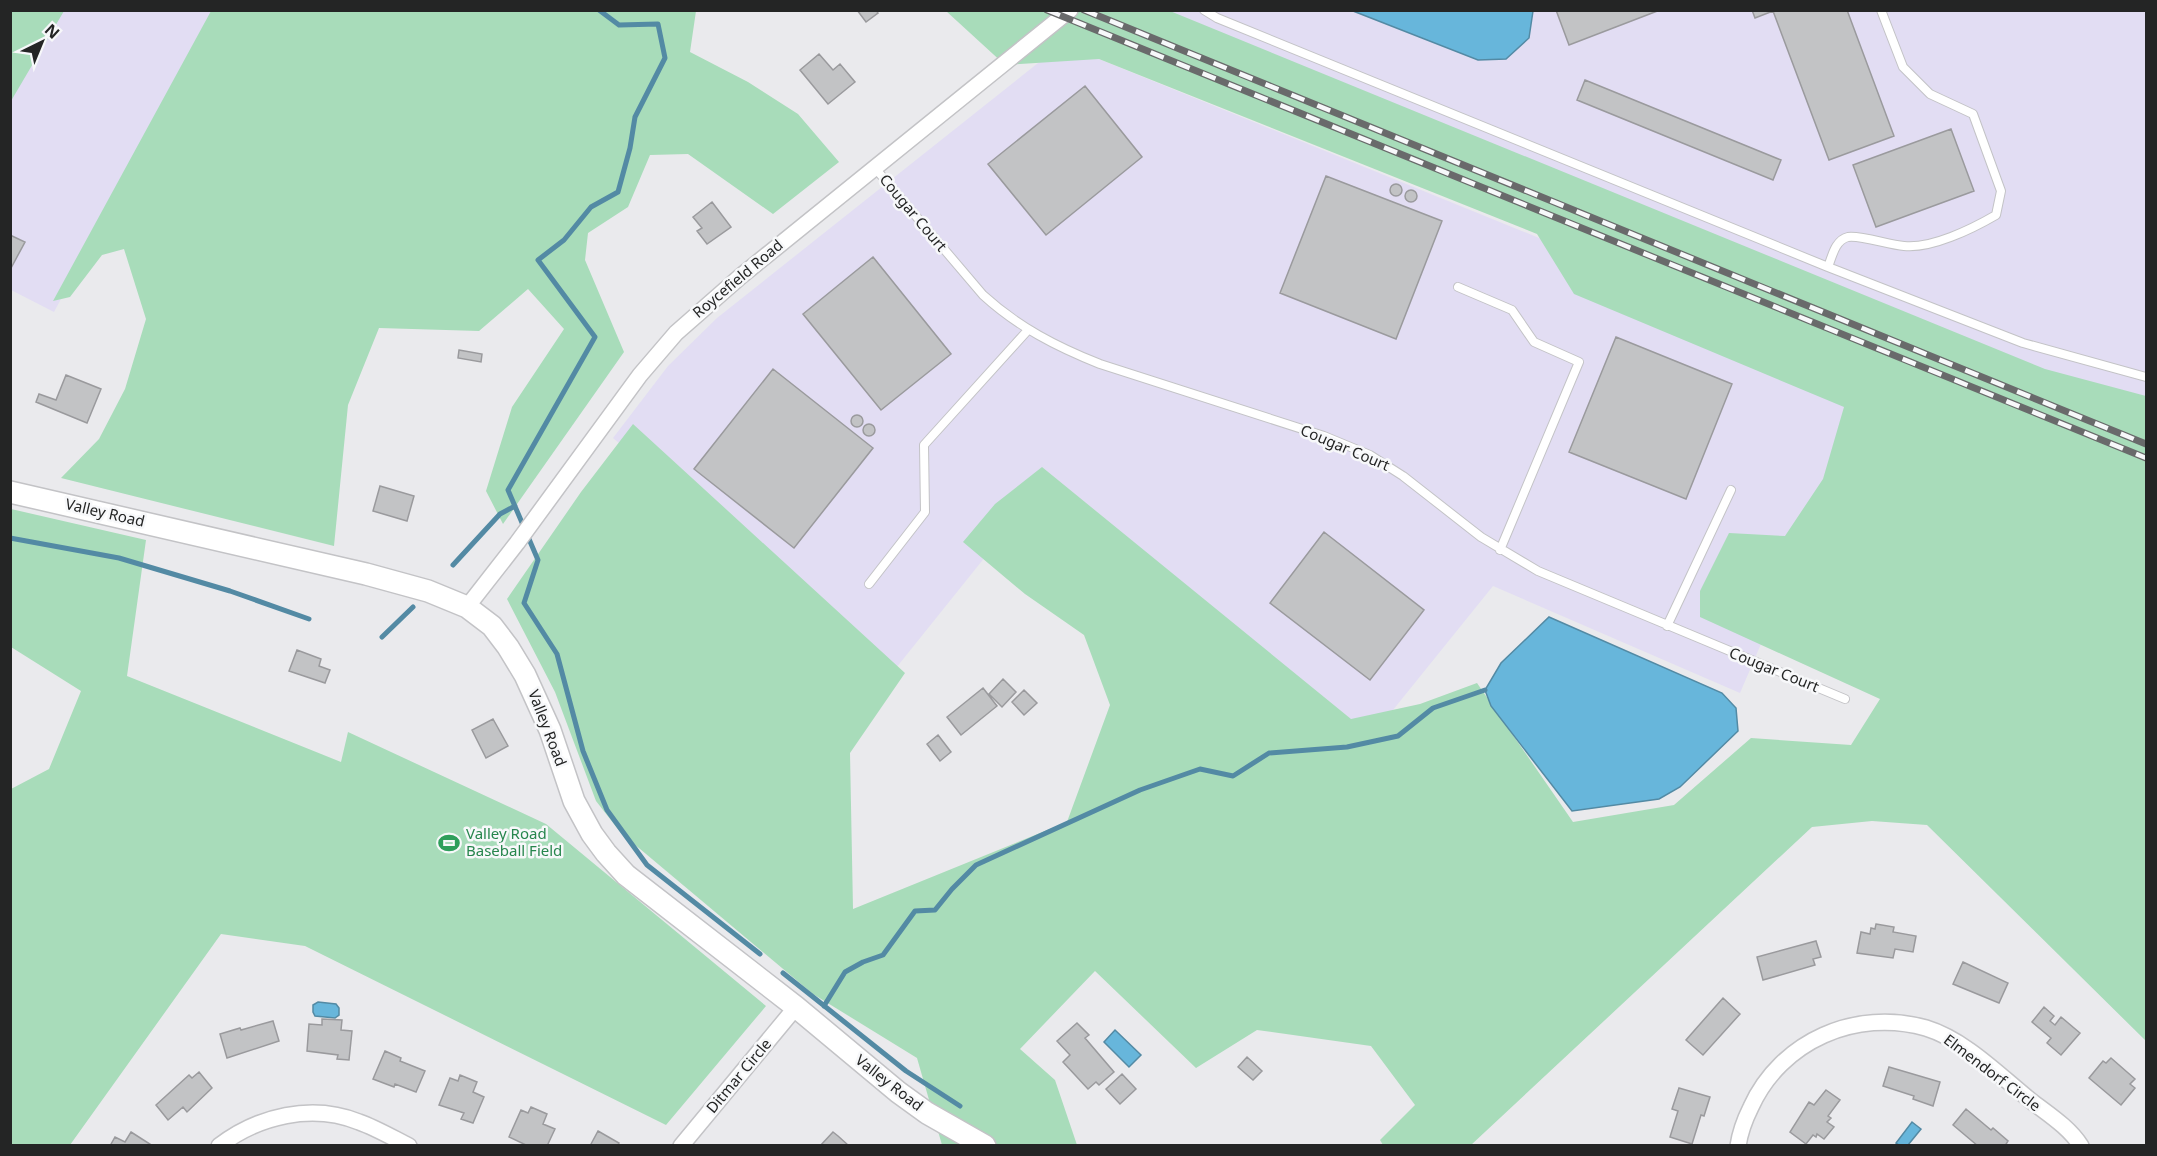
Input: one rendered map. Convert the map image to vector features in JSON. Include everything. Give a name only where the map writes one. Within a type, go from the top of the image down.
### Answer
[{"type":"street","name":"Roycefield Road","points":[[467,607],[517,543],[640,375],[676,333],[734,281],[1070,10]]},
{"type":"street","name":"Valley Road","points":[[10,492],[376,577],[428,591],[467,607],[492,626],[525,675],[550,730],[574,801],[606,854],[651,896],[796,1006],[898,1092],[927,1113],[985,1146]]},
{"type":"street","name":"Ditmar Circle","points":[[681,1146],[796,1006]]},
{"type":"street","name":"Elmendorf Circle","points":[[1738,1146],[1743,1125],[1759,1090],[1783,1061],[1814,1039],[1831,1031],[1868,1022],[1887,1022],[1924,1028],[1961,1046],[2062,1126],[2081,1146]]},
{"type":"street","points":[[219,1146],[235,1133],[266,1120],[301,1113],[328,1114],[357,1121],[409,1146]]},
{"type":"lane","points":[[1204,10],[1217,18],[1828,267],[2023,343],[2146,377]]},
{"type":"lane","points":[[1828,267],[1838,243],[1848,237],[1905,247],[1924,246],[1979,225],[1996,215],[1999,206],[2001,191],[1972,114],[1930,94],[1903,67],[1881,10]]},
{"type":"lane","name":"Cougar Court","points":[[876,168],[983,296],[1028,330],[1068,351],[1100,364],[1324,436],[1370,455],[1403,476],[1500,550],[1538,571],[1845,699]]},
{"type":"lane","points":[[1458,287],[1512,310],[1534,342],[1579,362],[1500,550]]},
{"type":"lane","points":[[869,584],[925,512],[924,445],[1028,330]]},
{"type":"lane","points":[[1667,626],[1731,490]]},
{"type":"shaded area","points":[[43,11],[215,11],[54,312],[11,290],[10,77]]},
{"type":"shaded area","points":[[1160,11],[2146,11],[2146,413]]},
{"type":"shaded area","points":[[1062,44],[1876,375],[1740,693],[1493,586],[1372,736],[1047,480],[892,673],[613,438],[668,366],[717,318]]},
{"type":"green space","points":[[10,11],[64,11],[11,101]]},
{"type":"green space","points":[[211,11],[696,11],[690,52],[748,82],[798,114],[839,162],[773,214],[688,154],[650,155],[628,207],[588,233],[585,260],[624,352],[503,524],[486,491],[512,407],[564,329],[528,289],[479,331],[379,328],[348,405],[334,546],[61,478],[99,439],[125,389],[146,319],[124,249],[102,255],[70,297],[53,301]]},
{"type":"green space","points":[[946,11],[1170,11],[2045,369],[2146,396],[2146,1041],[1927,825],[1872,821],[1812,827],[1471,1145],[1383,1145],[1380,1140],[1415,1105],[1371,1046],[1257,1030],[1196,1068],[1095,971],[1020,1049],[1055,1080],[1077,1145],[942,1145],[917,1058],[813,994],[621,833],[596,801],[555,692],[507,599],[581,492],[633,424],[905,673],[850,753],[853,909],[1067,822],[1110,705],[1084,635],[1025,594],[963,542],[995,504],[1042,467],[1351,719],[1420,704],[1477,683],[1573,822],[1674,805],[1751,738],[1851,745],[1880,699],[1700,617],[1700,591],[1729,533],[1785,536],[1823,479],[1844,407],[1574,294],[1537,234],[1099,59],[1005,65]]},
{"type":"green space","points":[[11,509],[146,540],[127,676],[341,762],[348,732],[546,824],[766,1006],[666,1125],[305,946],[221,934],[70,1145],[11,1145],[11,789],[49,769],[81,691],[11,647]]},
{"type":"water","points":[[1533,10],[1529,38],[1506,59],[1478,60],[1353,11]]},
{"type":"water","points":[[1549,617],[1722,693],[1736,708],[1738,731],[1680,787],[1659,799],[1572,811],[1491,706],[1485,690],[1501,663]]},
{"type":"water","points":[[318,1002],[336,1004],[339,1008],[339,1015],[335,1018],[315,1016],[313,1005]]},
{"type":"water","points":[[1115,1030],[1141,1055],[1129,1067],[1104,1042]]},
{"type":"water","points":[[1912,1122],[1921,1129],[1908,1145],[1899,1145],[1896,1143]]},
{"type":"building","points":[[857,10],[876,10],[878,13],[866,22]]},
{"type":"building","points":[[1556,10],[1660,10],[1569,45]]},
{"type":"building","points":[[1752,10],[1847,10],[1894,136],[1829,160],[1773,11],[1755,18]]},
{"type":"building","points":[[819,54],[833,70],[840,64],[855,82],[828,104],[800,70]]},
{"type":"building","points":[[1585,80],[1781,160],[1773,180],[1577,100]]},
{"type":"building","points":[[1085,86],[1142,157],[1046,235],[988,164]]},
{"type":"building","points":[[1951,129],[1974,191],[1876,227],[1853,165]]},
{"type":"building","points":[[1326,176],[1442,221],[1396,339],[1280,293]]},
{"type":"building","points":[[1398,184],[1402,190],[1398,196],[1394,196],[1390,188]]},
{"type":"building","points":[[1413,190],[1417,196],[1413,202],[1409,202],[1405,194]]},
{"type":"building","points":[[712,202],[731,227],[707,244],[697,231],[702,228],[693,217]]},
{"type":"building","points":[[10,235],[25,242],[10,270]]},
{"type":"building","points":[[873,257],[951,354],[881,410],[803,314]]},
{"type":"building","points":[[1616,337],[1732,384],[1686,499],[1569,452]]},
{"type":"building","points":[[459,350],[482,354],[481,362],[458,358]]},
{"type":"building","points":[[773,369],[873,448],[794,548],[694,469]]},
{"type":"building","points":[[66,375],[101,389],[87,423],[36,402],[39,394],[56,400]]},
{"type":"building","points":[[859,415],[863,421],[859,427],[855,427],[851,419]]},
{"type":"building","points":[[871,424],[875,430],[871,436],[867,436],[863,428]]},
{"type":"building","points":[[380,486],[414,496],[407,521],[373,511]]},
{"type":"building","points":[[1324,532],[1424,610],[1370,680],[1270,603]]},
{"type":"building","points":[[297,650],[321,659],[319,666],[330,670],[325,683],[289,671]]},
{"type":"building","points":[[1003,679],[1016,692],[1002,707],[989,694]]},
{"type":"building","points":[[983,688],[997,706],[961,735],[947,717]]},
{"type":"building","points":[[1024,690],[1037,703],[1024,715],[1012,702]]},
{"type":"building","points":[[493,719],[508,746],[486,758],[472,730]]},
{"type":"building","points":[[938,735],[951,752],[940,761],[927,744]]},
{"type":"building","points":[[1876,924],[1894,927],[1893,932],[1916,936],[1913,952],[1895,949],[1893,958],[1857,953],[1861,932],[1870,934],[1871,928],[1875,929]]},
{"type":"building","points":[[1816,941],[1821,957],[1813,959],[1815,965],[1763,980],[1757,957]]},
{"type":"building","points":[[1963,962],[2008,983],[1999,1003],[1953,984]]},
{"type":"building","points":[[1723,998],[1740,1014],[1703,1055],[1686,1040]]},
{"type":"building","points":[[2044,1007],[2054,1016],[2050,1021],[2055,1025],[2061,1017],[2080,1033],[2061,1055],[2047,1043],[2051,1038],[2032,1022]]},
{"type":"building","points":[[322,1019],[342,1020],[341,1030],[352,1031],[349,1060],[337,1059],[338,1055],[307,1051],[309,1024],[322,1025]]},
{"type":"building","points":[[273,1021],[279,1041],[227,1058],[220,1034]]},
{"type":"building","points":[[1077,1023],[1089,1035],[1085,1038],[1114,1072],[1099,1085],[1096,1082],[1088,1089],[1063,1062],[1070,1055],[1057,1041]]},
{"type":"building","points":[[385,1051],[401,1058],[400,1061],[425,1071],[416,1092],[373,1079]]},
{"type":"building","points":[[1247,1057],[1262,1071],[1253,1080],[1238,1067]]},
{"type":"building","points":[[2111,1058],[2135,1079],[2130,1084],[2135,1088],[2121,1105],[2089,1078],[2103,1061],[2106,1063]]},
{"type":"building","points":[[1889,1067],[1940,1082],[1933,1106],[1913,1099],[1914,1096],[1883,1086]]},
{"type":"building","points":[[199,1072],[212,1088],[187,1112],[183,1107],[168,1120],[156,1105],[189,1075],[192,1078]]},
{"type":"building","points":[[1122,1074],[1136,1089],[1120,1104],[1106,1089]]},
{"type":"building","points":[[460,1075],[477,1082],[473,1092],[484,1097],[473,1123],[461,1119],[464,1113],[439,1105],[450,1078],[458,1081]]},
{"type":"building","points":[[1679,1088],[1710,1097],[1704,1116],[1701,1115],[1692,1144],[1670,1137],[1678,1111],[1672,1109]]},
{"type":"building","points":[[1826,1090],[1840,1100],[1828,1116],[1831,1118],[1827,1122],[1834,1127],[1824,1139],[1817,1134],[1816,1137],[1813,1135],[1806,1144],[1790,1132],[1809,1102],[1814,1105]]},
{"type":"building","points":[[531,1107],[547,1114],[543,1124],[555,1129],[547,1146],[528,1146],[509,1137],[521,1110],[528,1113]]},
{"type":"building","points":[[1966,1109],[2008,1141],[2005,1146],[1978,1146],[1953,1125]]},
{"type":"building","points":[[598,1131],[619,1143],[617,1146],[590,1146]]},
{"type":"building","points":[[131,1132],[153,1146],[110,1146],[115,1137],[125,1142]]},
{"type":"building","points":[[833,1132],[838,1136],[848,1145],[820,1146]]},
{"type":"waterway","points":[[599,10],[619,25],[658,24],[665,58],[635,117],[630,148],[618,192],[591,207],[564,240],[538,260],[595,337],[508,490],[538,560],[524,603],[557,654],[583,751],[607,810],[647,865],[760,954]]},
{"type":"waterway","points":[[453,565],[500,514],[515,506]]},
{"type":"waterway","points":[[10,538],[119,558],[230,591],[309,619]]},
{"type":"waterway","points":[[382,637],[413,607]]},
{"type":"waterway","points":[[824,1006],[845,972],[883,955],[915,911],[935,910],[976,865],[1140,790],[1200,769],[1233,776],[1269,753],[1347,747],[1398,736],[1433,708],[1485,690]]},
{"type":"waterway","points":[[783,973],[906,1071],[960,1106]]},
{"type":"railway","points":[[1047,10],[2146,458]]},
{"type":"railway","points":[[1084,10],[2146,444]]},
{"type":"place","name":"Valley Road Baseball Field","points":[[449,843]]}]
